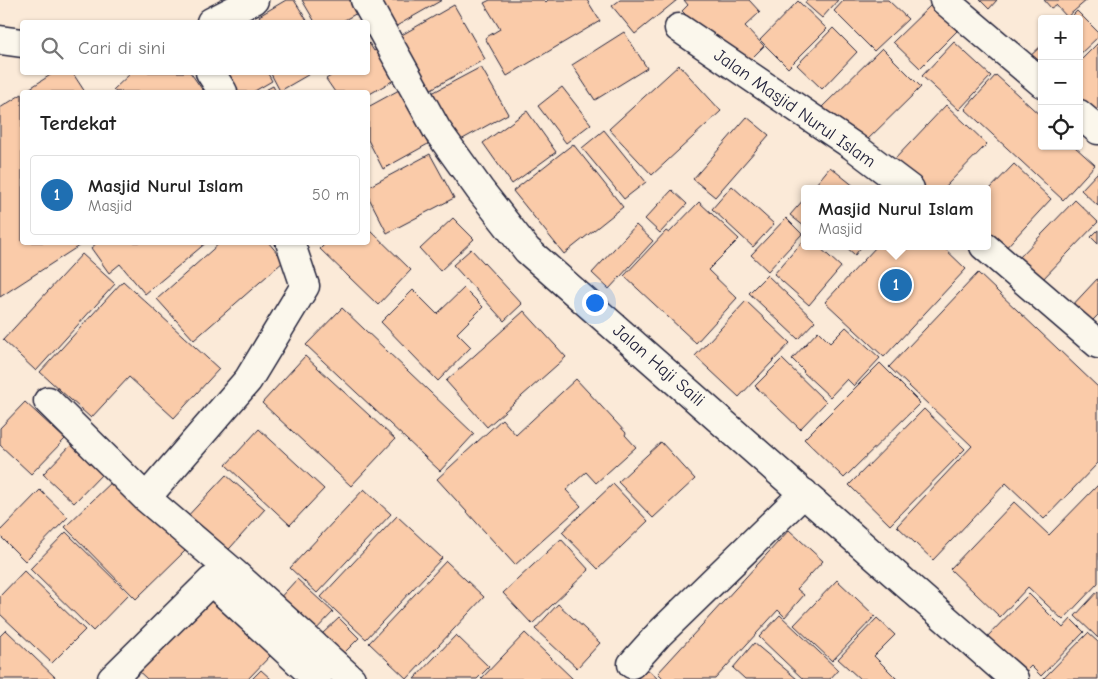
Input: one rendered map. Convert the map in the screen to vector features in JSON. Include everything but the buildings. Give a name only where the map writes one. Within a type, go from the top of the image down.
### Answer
[{"type":"street","points":[[214,20],[254,0]]},
{"type":"street","name":"Jalan Haji Saili","points":[[365,0],[437,130],[480,190],[527,250],[1014,679]]},
{"type":"street","points":[[944,0],[1038,80]]},
{"type":"street","name":"Jalan Masjid Nurul Islam","points":[[679,28],[853,146],[905,185]]},
{"type":"street","points":[[0,40],[20,43]]},
{"type":"street","points":[[212,75],[223,90]]},
{"type":"street","points":[[1083,117],[1098,130]]},
{"type":"street","points":[[146,498],[248,380],[305,286],[291,245]]},
{"type":"street","points":[[989,250],[1098,344]]},
{"type":"street","points":[[48,401],[146,498],[234,573],[351,679]]},
{"type":"street","points":[[632,664],[659,634],[804,493]]},
{"type":"street","points":[[112,679],[211,581],[317,679]]},
{"type":"place","name":"Masjid Nurul Islam","points":[[896,285]]}]
